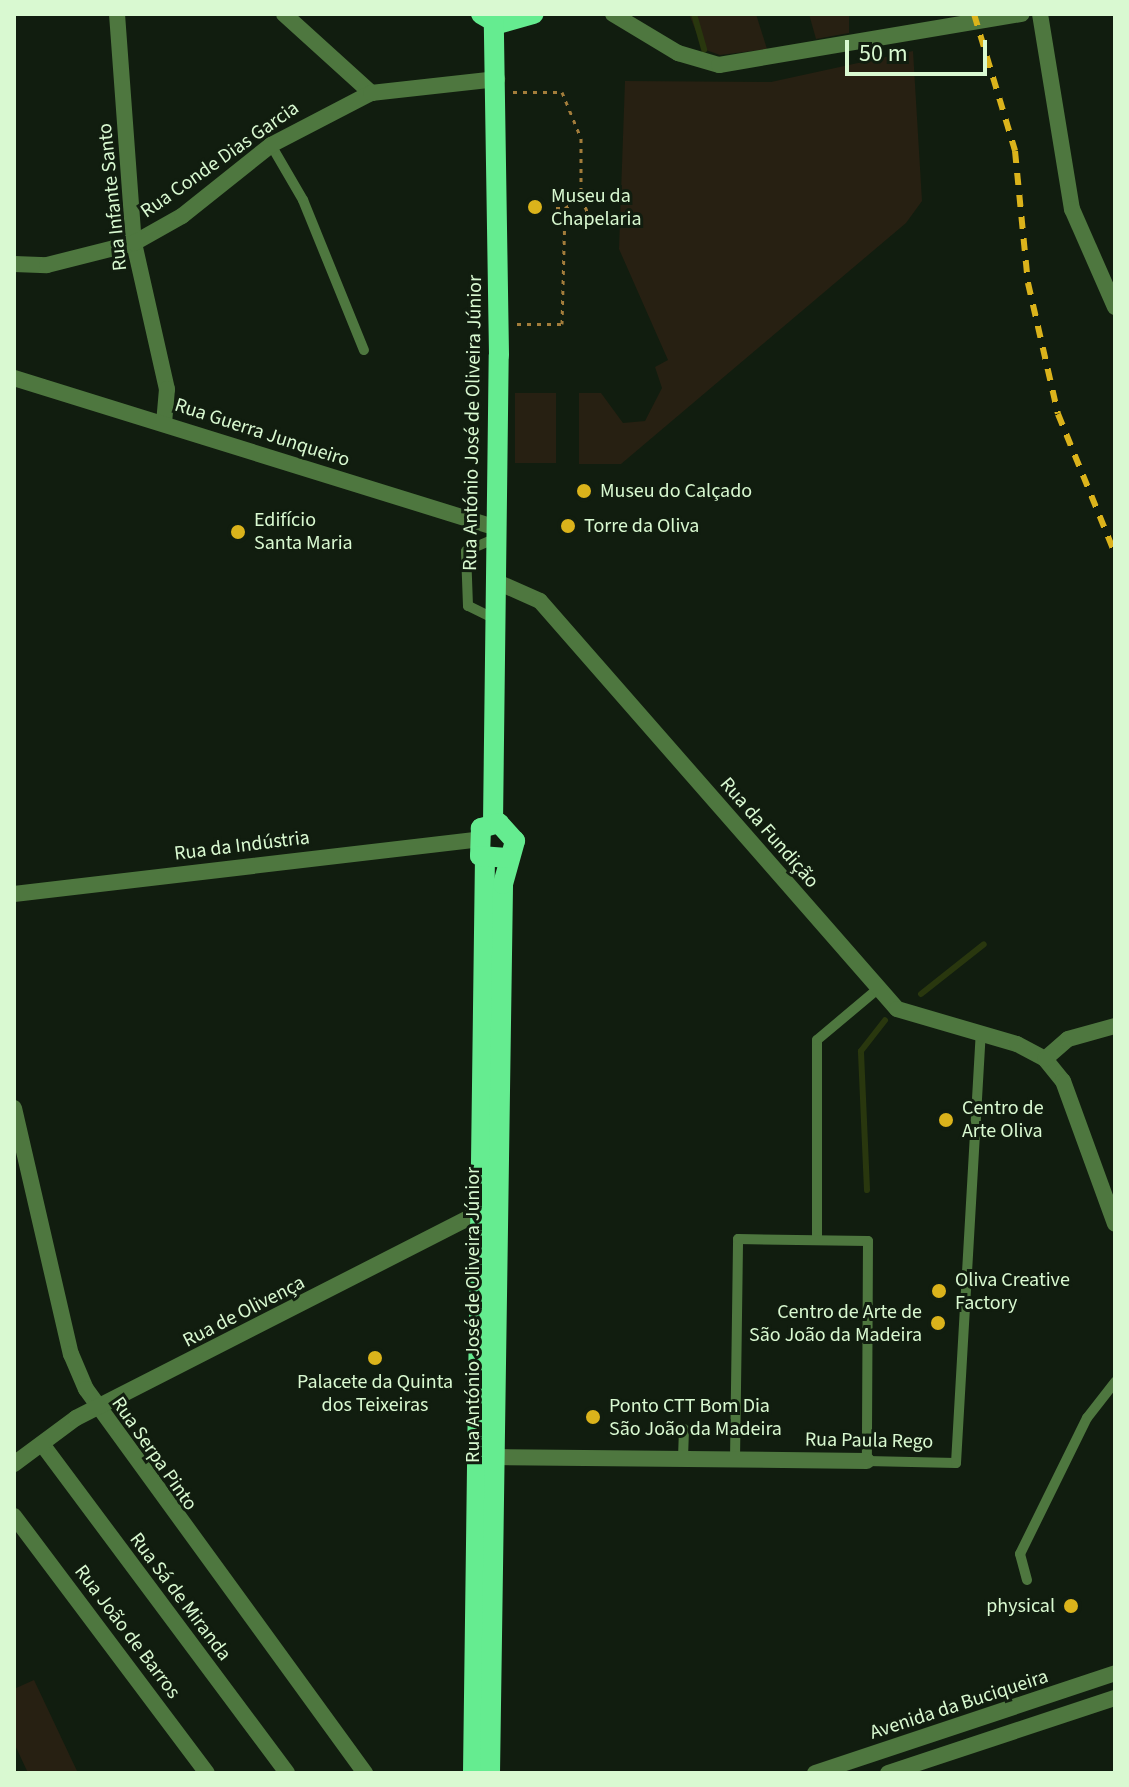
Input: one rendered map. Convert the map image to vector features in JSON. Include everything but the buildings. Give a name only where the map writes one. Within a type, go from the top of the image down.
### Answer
[{"type":"main road","name":"Rua António José de Oliveira Júnior","points":[[473,1773],[490,1208],[507,858],[513,835],[493,823],[497,533],[497,79],[488,18],[534,14]]},
{"type":"main road","points":[[475,840],[493,823]]},
{"type":"main road","name":"Rua António José de Oliveira Júnior","points":[[475,840],[485,859],[496,1457],[490,1773]]},
{"type":"main road","points":[[485,859],[507,858]]},
{"type":"street","name":"Rua Infante Santo","points":[[117,14],[134,243],[167,389],[164,422]]},
{"type":"street","points":[[284,14],[371,93]]},
{"type":"street","points":[[613,14],[687,57],[719,65],[1022,14]]},
{"type":"street","points":[[1040,14],[1072,209],[1115,307]]},
{"type":"street","name":"Rua Conde Dias Garcia","points":[[14,264],[47,265],[134,243],[182,216],[271,145],[371,93],[497,79]]},
{"type":"street","name":"Rua Guerra Junqueiro","points":[[14,378],[164,422],[497,533]]},
{"type":"street","name":"Rua da Fundição","points":[[495,581],[540,601],[879,988],[911,1018],[981,1033],[1045,1059]]},
{"type":"street","name":"Rua da Indústria","points":[[14,894],[475,840]]},
{"type":"street","points":[[1115,1026],[1068,1039],[1045,1059],[1063,1081],[1115,1224]]},
{"type":"street","name":"Rua Serpa Pinto","points":[[14,1108],[71,1354],[97,1408],[363,1773]]},
{"type":"street","name":"Rua de Olivença","points":[[14,1464],[97,1408],[490,1208]]},
{"type":"street","name":"Rua Sá de Miranda","points":[[42,1444],[287,1773]]},
{"type":"street","name":"Rua Paula Rego","points":[[496,1457],[867,1461]]},
{"type":"street","name":"Rua João de Barros","points":[[14,1516],[207,1773]]},
{"type":"street","name":"Avenida da Buciqueira","points":[[815,1773],[1115,1673]]},
{"type":"street","points":[[888,1773],[1115,1698]]},
{"type":"lane","points":[[271,145],[303,200],[364,350]]},
{"type":"lane","points":[[495,619],[468,606],[466,551],[497,533]]},
{"type":"lane","points":[[817,1240],[817,1040],[879,988]]},
{"type":"lane","name":"Rua Paula Rego","points":[[867,1461],[956,1463],[981,1033]]},
{"type":"lane","points":[[735,1459],[738,1239],[817,1240],[868,1241],[867,1461]]},
{"type":"lane","points":[[1027,1580],[1020,1554],[1087,1418],[1115,1382]]},
{"type":"lane","points":[[683,1458],[684,1429]]},
{"type":"path","points":[[513,92],[562,92],[581,138],[581,198],[593,224]]},
{"type":"path","points":[[556,208],[565,208],[581,198]]},
{"type":"path","points":[[509,323],[562,324],[565,208]]},
{"type":"shaded area","points":[[689,14],[756,14],[767,49],[720,55],[703,49]]},
{"type":"shaded area","points":[[809,14],[849,14],[849,33],[816,39]]},
{"type":"shaded area","points":[[913,51],[922,201],[906,223],[621,464],[579,464],[579,393],[601,393],[623,423],[645,421],[662,388],[655,367],[668,360],[619,249],[625,81],[771,82]]},
{"type":"shaded area","points":[[515,393],[556,393],[556,463],[515,463]]},
{"type":"shaded area","points":[[34,1680],[77,1771],[28,1773],[14,1743],[14,1689]]},
{"type":"waterway","points":[[694,14],[704,50]]},
{"type":"waterway","points":[[921,994],[984,944]]},
{"type":"waterway","points":[[867,1190],[861,1051],[885,1020]]},
{"type":"railway","points":[[974,14],[1015,151],[1028,283],[1058,414],[1115,554]]},
{"type":"place","name":"Museu da Chapelaria","points":[[535,207]]},
{"type":"place","name":"Museu do Calçado","points":[[584,491]]},
{"type":"place","name":"Torre da Oliva","points":[[568,526]]},
{"type":"place","name":"Edifício Santa Maria","points":[[238,532]]},
{"type":"place","name":"Centro de Arte Oliva","points":[[946,1120]]},
{"type":"place","name":"Oliva Creative Factory","points":[[939,1291]]},
{"type":"place","name":"Centro de Arte de São João da Madeira","points":[[938,1323]]},
{"type":"place","name":"Palacete da Quinta dos Teixeiras","points":[[375,1358]]},
{"type":"place","name":"Ponto CTT Bom Dia São João da Madeira","points":[[593,1417]]},
{"type":"place","name":"physical","points":[[1071,1606]]}]
